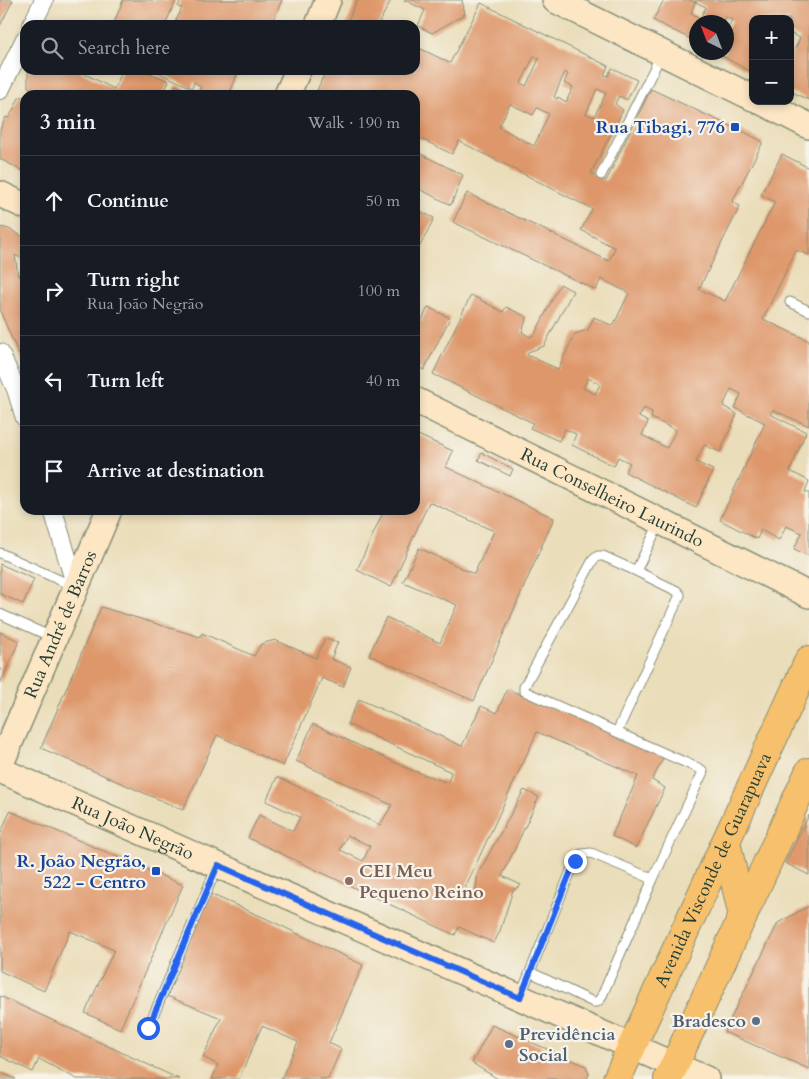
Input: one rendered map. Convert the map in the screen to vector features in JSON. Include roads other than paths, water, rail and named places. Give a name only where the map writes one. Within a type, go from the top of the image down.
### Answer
[{"type":"main road","points":[[320,20],[328,0]]},
{"type":"main road","points":[[555,0],[749,96]]},
{"type":"main road","points":[[289,90],[296,75]]},
{"type":"main road","points":[[768,105],[809,126]]},
{"type":"main road","points":[[0,194],[20,204]]},
{"type":"main road","name":"Rua Conselheiro Laurindo","points":[[420,402],[809,595]]},
{"type":"main road","name":"Rua André de Barros","points":[[0,766],[107,515]]},
{"type":"main road","name":"Avenida Visconde de Guarapuava","points":[[617,1079],[809,660]]},
{"type":"main road","name":"Rua João Negrão","points":[[0,770],[632,1047],[671,1072],[706,1079]]},
{"type":"main road","points":[[671,1072],[809,772]]},
{"type":"main road","points":[[726,842],[743,917]]},
{"type":"street","points":[[34,20],[44,0]]},
{"type":"street","points":[[0,90],[20,49]]},
{"type":"street","points":[[0,353],[20,402]]},
{"type":"street","points":[[54,515],[76,587]]},
{"type":"lane","points":[[601,176],[662,53]]},
{"type":"lane","points":[[790,302],[809,310]]},
{"type":"lane","points":[[636,571],[660,521]]},
{"type":"lane","points":[[0,553],[76,587]]},
{"type":"lane","points":[[530,972],[593,1002],[597,1002],[601,998],[703,771],[524,691],[593,560],[598,556],[603,556],[636,571],[677,591],[680,595],[616,732]]},
{"type":"lane","points":[[0,614],[54,638]]},
{"type":"lane","points":[[520,998],[575,861],[582,854],[591,853],[653,879]]},
{"type":"lane","points":[[148,1028],[218,865]]},
{"type":"place","name":"Rua Tibagi, 776","points":[[735,127]]},
{"type":"place","name":"R. João Negrão, 522 - Centro","points":[[156,871]]},
{"type":"place","name":"CEI Meu Pequeno Reino","points":[[349,881]]},
{"type":"place","name":"Bradesco","points":[[756,1021]]},
{"type":"place","name":"Previdência Social","points":[[509,1044]]}]
